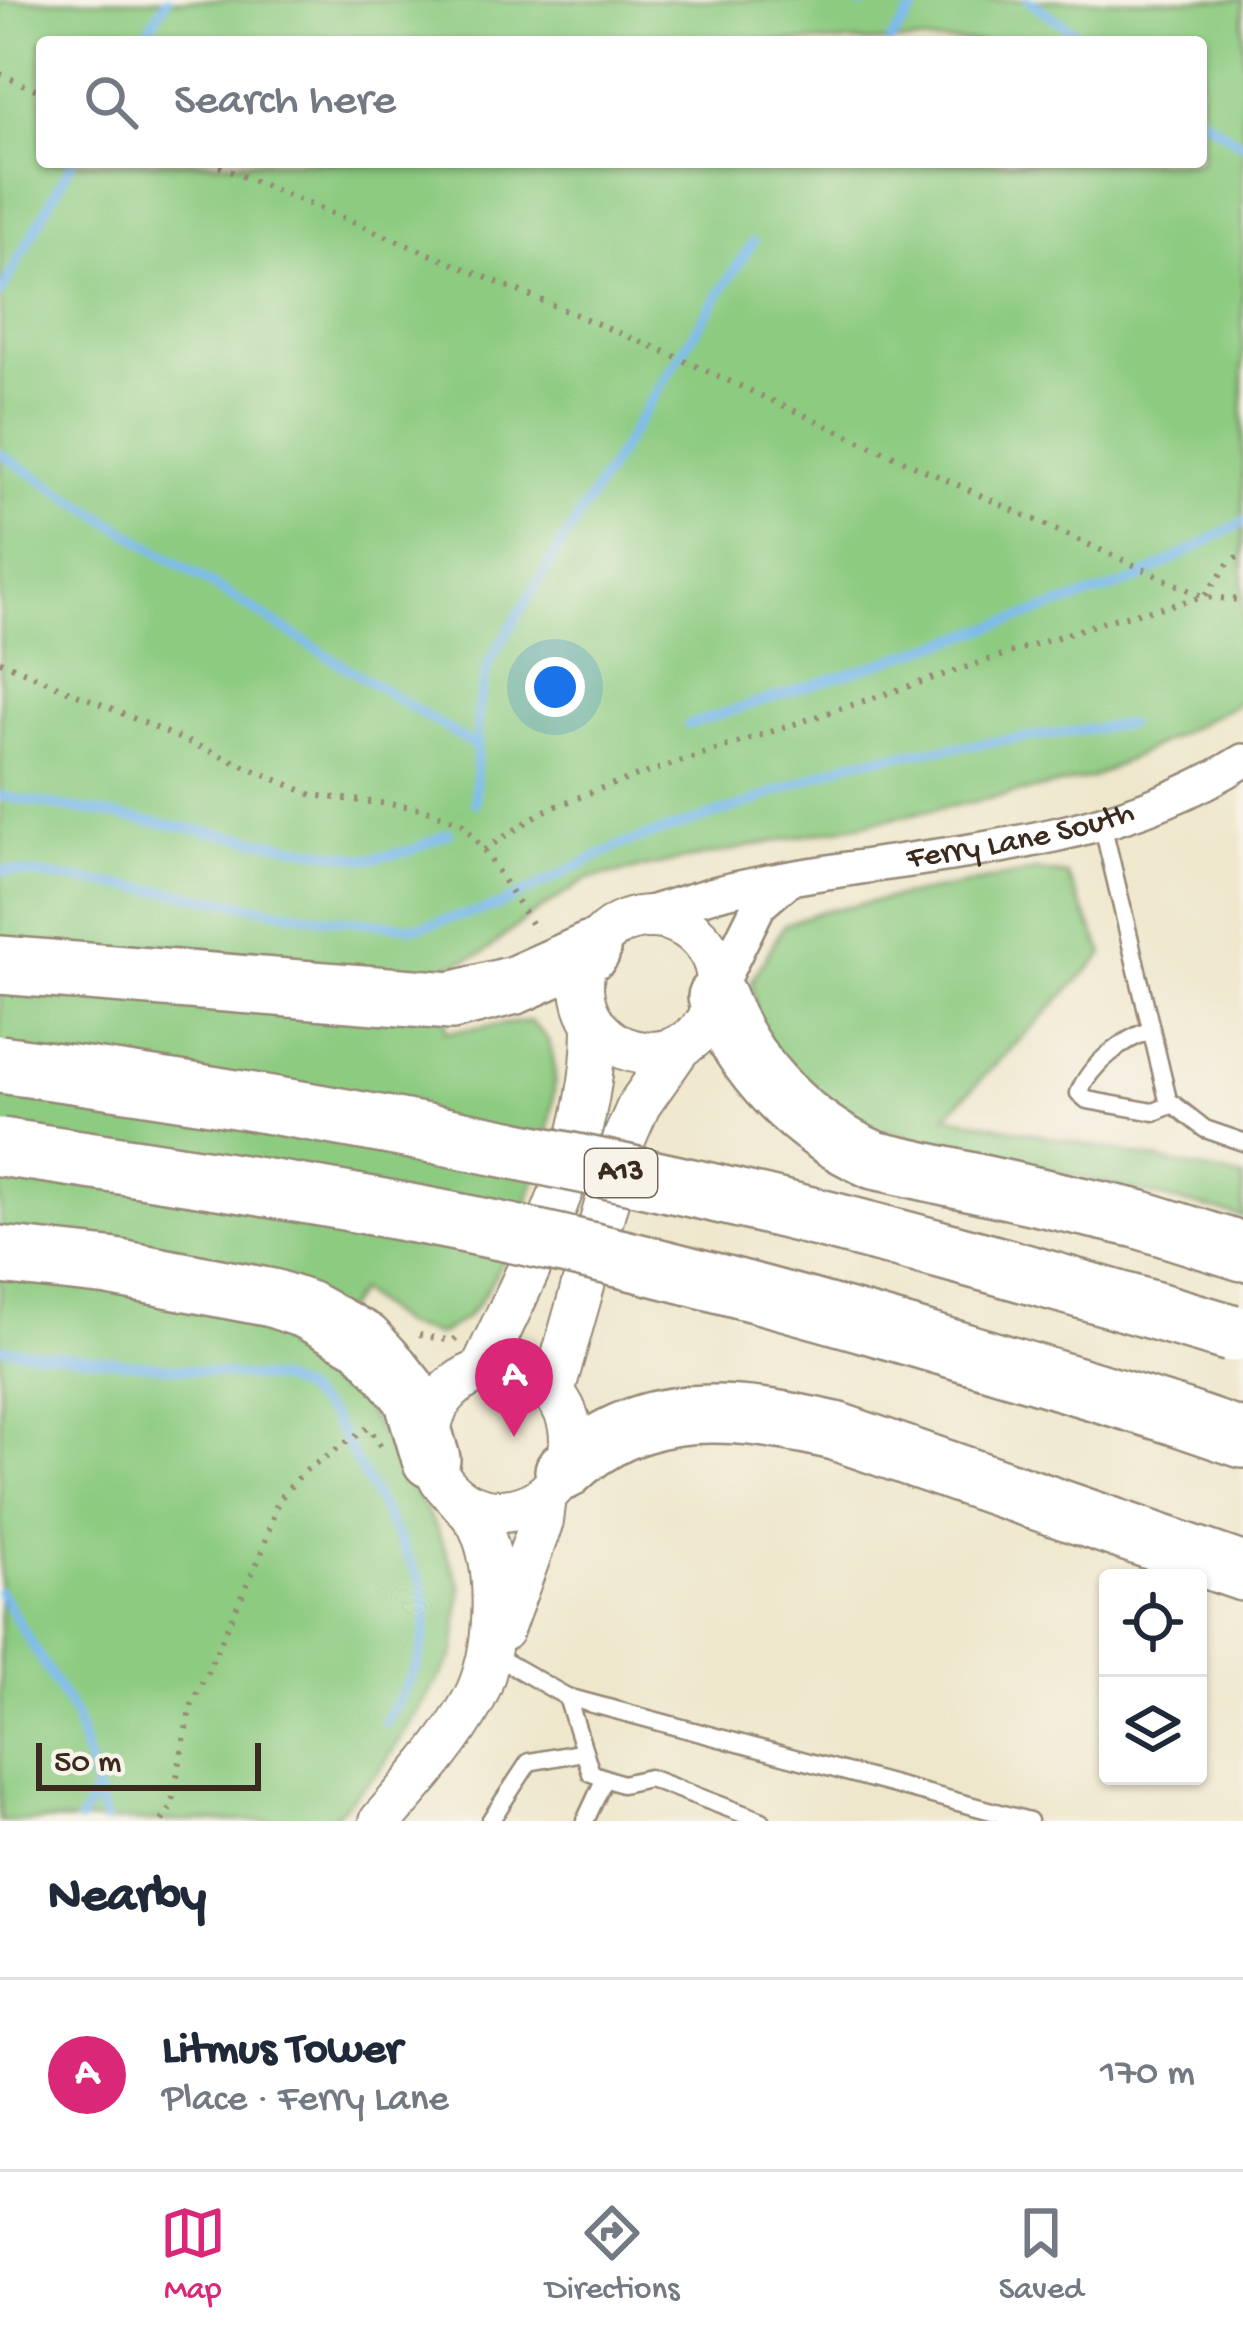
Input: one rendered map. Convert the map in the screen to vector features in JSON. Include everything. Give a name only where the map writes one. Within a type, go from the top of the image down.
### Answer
[{"type":"highway","points":[[0,965],[451,1001],[515,985],[608,936]]},
{"type":"highway","points":[[717,993],[729,1030],[757,1069],[788,1103],[844,1147],[874,1160],[1138,1219],[1243,1252]]},
{"type":"highway","name":"A13","points":[[0,1064],[415,1130],[698,1189],[978,1259],[1237,1335]]},
{"type":"highway","points":[[0,1147],[298,1192],[581,1249],[976,1355],[1243,1438]]},
{"type":"highway","points":[[0,1255],[109,1267],[272,1298],[307,1310],[364,1341],[390,1369],[413,1398],[444,1478]]},
{"type":"highway","points":[[554,1484],[600,1440],[661,1420],[736,1412],[835,1431],[1243,1572]]},
{"type":"street","name":"Ferry Lane South","points":[[608,936],[731,890],[1054,837],[1216,778],[1243,761]]},
{"type":"street","points":[[594,1024],[624,1048],[663,1052],[698,1033],[759,904],[789,880]]},
{"type":"street","points":[[481,1371],[552,1217],[584,1126],[593,1083],[594,1024],[581,988],[608,936],[647,916],[669,919],[689,929],[706,945],[715,966],[717,993]]},
{"type":"street","points":[[553,1392],[625,1137],[639,1105],[681,1045]]},
{"type":"street","points":[[381,1821],[474,1700],[495,1604],[479,1524],[444,1478],[429,1437],[433,1415],[460,1381],[481,1371],[520,1372],[553,1392],[565,1410],[571,1451],[554,1484],[507,1623],[488,1651]]},
{"type":"street","points":[[444,1478],[478,1508],[501,1511],[524,1507],[554,1484]]},
{"type":"lane","points":[[1102,823],[1171,1105],[1205,1130],[1243,1142]]},
{"type":"lane","points":[[1151,1030],[1127,1038],[1079,1093],[1087,1100],[1154,1112],[1171,1105]]},
{"type":"lane","points":[[488,1651],[568,1696],[1029,1821]]},
{"type":"lane","points":[[568,1696],[591,1773],[622,1784],[649,1778],[762,1821]]},
{"type":"lane","points":[[490,1821],[529,1762],[584,1752]]},
{"type":"lane","points":[[585,1821],[605,1778]]},
{"type":"path","points":[[0,74],[36,89]]},
{"type":"path","points":[[222,168],[691,363],[1204,597]]},
{"type":"path","points":[[1204,597],[1230,561],[1243,554]]},
{"type":"path","points":[[484,850],[542,812],[607,786],[1109,620],[1204,597],[1243,600]]},
{"type":"path","points":[[0,661],[312,795],[422,808],[463,824],[530,916]]},
{"type":"path","points":[[163,1821],[171,1808],[190,1709],[261,1554],[278,1502],[303,1472],[358,1435]]},
{"type":"green space","points":[[0,0],[1243,0],[1243,701],[1092,778],[588,879],[482,954],[443,967],[446,1032],[529,1021],[548,1041],[554,1068],[553,1102],[546,1142],[519,1224],[469,1314],[438,1335],[402,1325],[358,1291],[314,1355],[360,1399],[436,1528],[461,1587],[454,1655],[381,1769],[329,1821],[0,1821]]},
{"type":"green space","points":[[1037,871],[1067,875],[1104,954],[946,1115],[1243,1178],[1243,1217],[872,1127],[784,1071],[757,1027],[752,981],[784,925],[822,911]]},
{"type":"waterway","points":[[144,36],[167,0]]},
{"type":"waterway","points":[[854,0],[862,5]]},
{"type":"waterway","points":[[894,36],[921,0]]},
{"type":"waterway","points":[[1028,0],[1081,36]]},
{"type":"waterway","points":[[1207,121],[1243,145]]},
{"type":"waterway","points":[[0,294],[69,168]]},
{"type":"waterway","points":[[475,803],[478,710],[488,664],[753,242]]},
{"type":"waterway","points":[[0,454],[478,748]]},
{"type":"waterway","points":[[688,725],[1132,582],[1243,522]]},
{"type":"waterway","points":[[0,870],[323,918],[418,927],[496,907],[618,846],[745,805],[852,761],[1128,724]]},
{"type":"waterway","points":[[0,796],[369,859],[410,851],[449,833]]},
{"type":"waterway","points":[[0,1348],[278,1380],[300,1390],[331,1416],[422,1583],[427,1615],[423,1644],[417,1665],[385,1723]]},
{"type":"waterway","points":[[0,1592],[75,1716],[105,1821]]},
{"type":"waterway","points":[[80,1821],[96,1791]]},
{"type":"place","name":"Litmus Tower","points":[[514,1437]]}]
